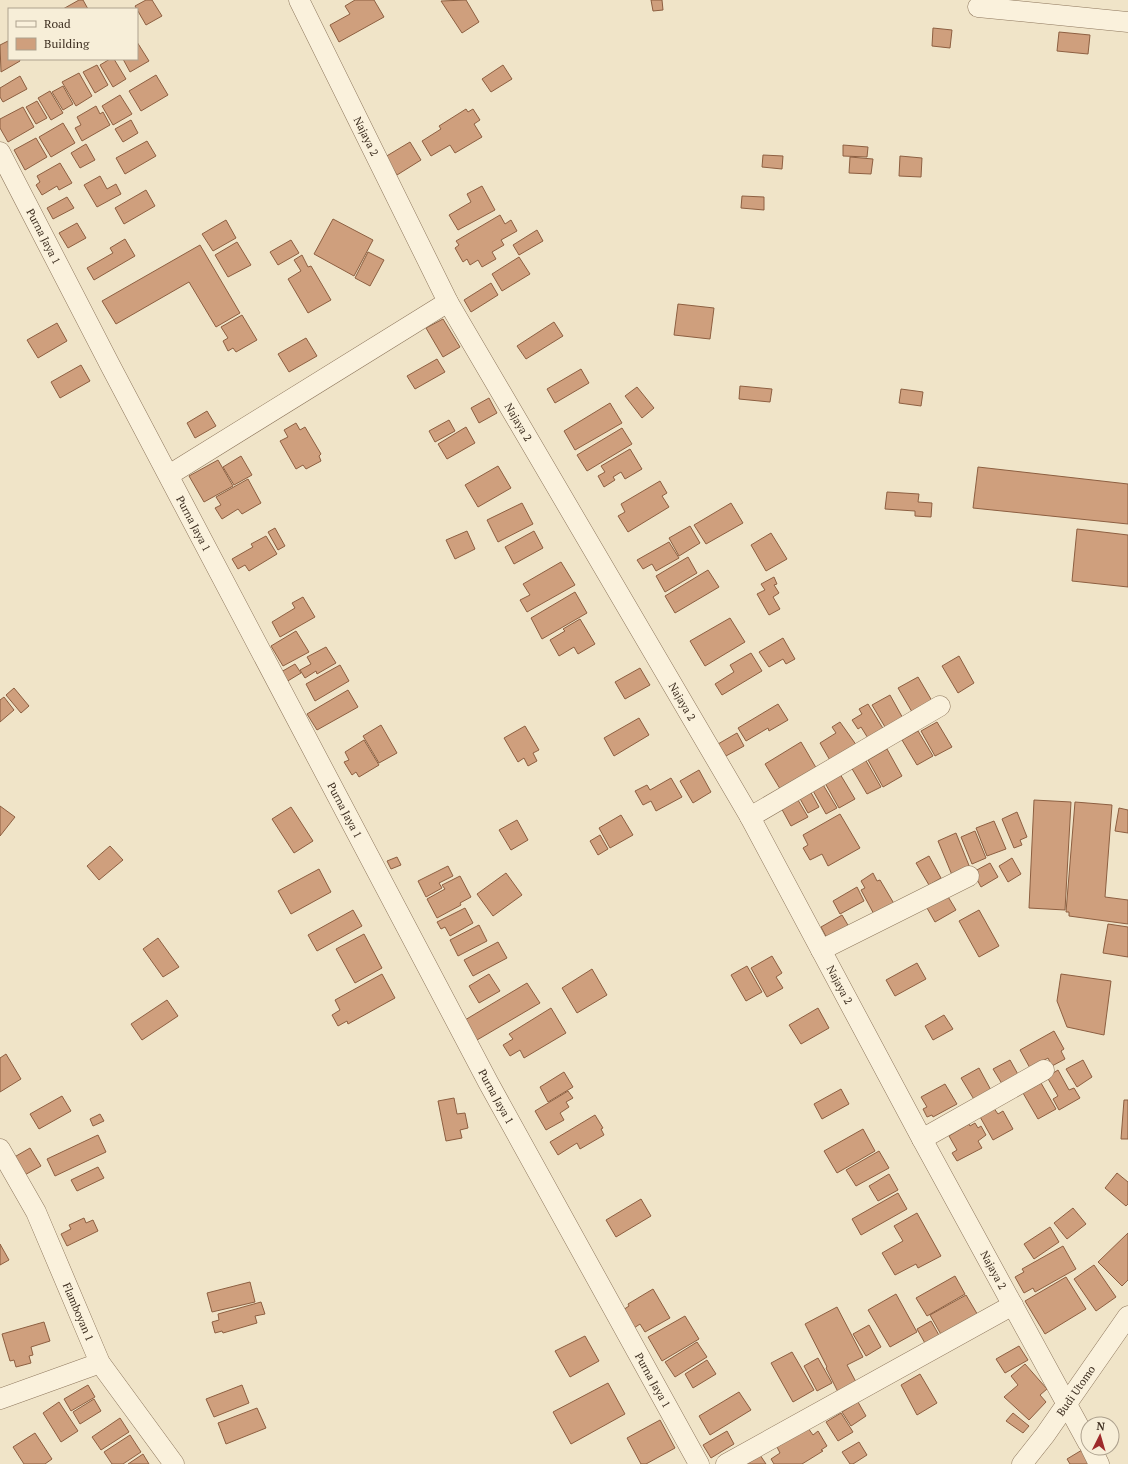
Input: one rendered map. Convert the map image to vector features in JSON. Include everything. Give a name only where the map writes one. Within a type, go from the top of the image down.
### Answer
[{"type":"street","name":"Najaya 2","points":[[299,0],[448,302],[750,817],[922,1139],[1080,1428]]},
{"type":"street","points":[[978,7],[1128,22]]},
{"type":"street","name":"Purna Jaya 1","points":[[0,152],[485,1076],[699,1464]]},
{"type":"street","points":[[169,475],[448,302]]},
{"type":"street","points":[[750,817],[940,706]]},
{"type":"street","points":[[821,950],[969,876]]},
{"type":"street","points":[[922,1139],[1044,1070]]},
{"type":"street","name":"Flamboyan 1","points":[[0,1149],[36,1212],[100,1363],[174,1464]]},
{"type":"street","points":[[726,1464],[1013,1305]]},
{"type":"street","name":"Budi Utomo","points":[[1022,1464],[1045,1435],[1128,1316]]},
{"type":"street","points":[[0,1399],[100,1363]]},
{"type":"building","points":[[79,0],[83,0],[87,8],[65,8]]},
{"type":"building","points":[[146,0],[152,0],[162,16],[146,25],[138,11],[138,8],[135,6]]},
{"type":"building","points":[[355,0],[374,0],[384,17],[339,42],[330,25],[350,14],[345,6]]},
{"type":"building","points":[[466,0],[479,22],[462,33],[441,1]]},
{"type":"building","points":[[651,0],[662,0],[663,10],[653,11]]},
{"type":"building","points":[[933,28],[952,30],[950,48],[932,46]]},
{"type":"building","points":[[1059,32],[1090,35],[1088,54],[1057,51]]},
{"type":"building","points":[[8,41],[8,60],[20,61],[1,72],[0,45]]},
{"type":"building","points":[[138,44],[149,61],[130,72],[124,60],[138,60]]},
{"type":"building","points":[[108,60],[115,60],[126,79],[113,87],[100,65]]},
{"type":"building","points":[[97,65],[108,85],[95,93],[83,72]]},
{"type":"building","points":[[503,65],[512,79],[491,92],[482,79]]},
{"type":"building","points":[[79,73],[92,96],[76,106],[62,82]]},
{"type":"building","points":[[156,75],[168,95],[141,111],[129,91]]},
{"type":"building","points":[[20,76],[27,89],[3,102],[0,97],[0,88]]},
{"type":"building","points":[[63,86],[73,104],[63,110],[52,92]]},
{"type":"building","points":[[50,91],[63,113],[51,120],[38,98]]},
{"type":"building","points":[[120,95],[132,114],[113,125],[102,106]]},
{"type":"building","points":[[37,101],[47,118],[36,124],[26,107]]},
{"type":"building","points":[[96,106],[100,114],[103,112],[110,125],[82,141],[75,128],[81,125],[77,117]]},
{"type":"building","points":[[23,107],[34,127],[8,142],[0,128],[0,119]]},
{"type":"building","points":[[466,109],[468,112],[473,109],[480,120],[474,124],[482,137],[455,153],[450,145],[431,156],[422,141],[441,129],[439,126]]},
{"type":"building","points":[[131,120],[138,133],[123,142],[115,129]]},
{"type":"building","points":[[63,123],[75,143],[51,157],[39,137]]},
{"type":"building","points":[[36,138],[47,157],[25,170],[14,150]]},
{"type":"building","points":[[147,141],[156,156],[125,174],[116,158]]},
{"type":"building","points":[[410,142],[421,160],[397,175],[385,157]]},
{"type":"building","points":[[86,144],[95,160],[80,168],[71,153]]},
{"type":"building","points":[[843,145],[868,147],[867,157],[843,156]]},
{"type":"building","points":[[763,155],[783,156],[782,169],[762,167]]},
{"type":"building","points":[[900,156],[922,158],[921,177],[899,176]]},
{"type":"building","points":[[850,157],[873,159],[871,174],[849,173]]},
{"type":"building","points":[[60,163],[72,183],[59,190],[57,186],[42,195],[36,185],[40,182],[37,176]]},
{"type":"building","points":[[100,176],[107,189],[116,184],[121,194],[97,207],[84,185]]},
{"type":"building","points":[[482,186],[495,210],[458,230],[449,215],[471,202],[467,194]]},
{"type":"building","points":[[146,190],[155,206],[124,224],[115,208]]},
{"type":"building","points":[[742,196],[764,197],[764,210],[741,208]]},
{"type":"building","points":[[67,197],[74,208],[53,219],[47,208]]},
{"type":"building","points":[[500,215],[505,224],[511,220],[517,231],[501,240],[504,245],[492,252],[496,259],[482,267],[478,260],[470,265],[467,259],[463,262],[455,248],[459,245],[456,241]]},
{"type":"building","points":[[333,219],[373,240],[354,276],[314,254]]},
{"type":"building","points":[[226,220],[236,238],[213,251],[202,234]]},
{"type":"building","points":[[77,223],[86,238],[68,248],[59,233]]},
{"type":"building","points":[[537,230],[543,241],[519,255],[513,245]]},
{"type":"building","points":[[125,239],[135,256],[94,280],[87,268],[113,253],[110,248]]},
{"type":"building","points":[[291,240],[299,253],[278,265],[270,252]]},
{"type":"building","points":[[237,242],[251,265],[228,277],[215,255]]},
{"type":"building","points":[[200,245],[240,313],[216,327],[189,282],[116,324],[102,301]]},
{"type":"building","points":[[368,252],[384,260],[370,286],[355,278]]},
{"type":"building","points":[[302,255],[308,267],[311,266],[331,300],[308,313],[288,279],[301,271],[294,260]]},
{"type":"building","points":[[519,257],[530,274],[502,291],[492,274]]},
{"type":"building","points":[[491,283],[498,295],[471,312],[464,300]]},
{"type":"building","points":[[678,304],[714,308],[710,339],[674,335]]},
{"type":"building","points":[[242,315],[257,340],[236,352],[233,348],[228,351],[223,341],[228,338],[221,327]]},
{"type":"building","points":[[443,319],[460,347],[443,357],[426,328]]},
{"type":"building","points":[[554,322],[563,336],[526,359],[517,346]]},
{"type":"building","points":[[57,323],[67,341],[38,358],[27,340]]},
{"type":"building","points":[[306,338],[317,356],[289,372],[278,354]]},
{"type":"building","points":[[437,359],[445,372],[415,389],[407,376]]},
{"type":"building","points":[[81,365],[90,381],[60,398],[51,382]]},
{"type":"building","points":[[581,369],[589,383],[555,403],[547,389]]},
{"type":"building","points":[[740,386],[772,389],[770,402],[739,399]]},
{"type":"building","points":[[637,387],[654,408],[642,418],[625,396]]},
{"type":"building","points":[[901,389],[923,392],[921,406],[899,403]]},
{"type":"building","points":[[489,398],[497,413],[479,423],[471,408]]},
{"type":"building","points":[[610,403],[622,423],[575,450],[564,431]]},
{"type":"building","points":[[207,411],[216,426],[195,438],[187,423]]},
{"type":"building","points":[[449,420],[455,431],[435,442],[429,431]]},
{"type":"building","points":[[296,423],[300,430],[305,427],[321,454],[319,456],[321,461],[306,469],[303,465],[296,469],[280,441],[288,437],[284,430]]},
{"type":"building","points":[[466,427],[475,443],[447,459],[438,444]]},
{"type":"building","points":[[622,428],[632,444],[587,471],[577,455]]},
{"type":"building","points":[[630,449],[642,469],[625,479],[621,472],[613,477],[615,480],[604,487],[598,476],[605,472],[601,466]]},
{"type":"building","points":[[241,456],[252,475],[234,485],[223,467]]},
{"type":"building","points":[[218,460],[233,486],[204,502],[189,476]]},
{"type":"building","points":[[498,466],[511,488],[478,507],[465,485]]},
{"type":"building","points":[[978,467],[1128,484],[1128,524],[973,508]]},
{"type":"building","points":[[248,479],[261,503],[242,514],[238,509],[222,519],[215,508],[221,505],[216,497]]},
{"type":"building","points":[[660,481],[667,493],[662,496],[669,507],[628,532],[618,516],[625,512],[621,504]]},
{"type":"building","points":[[887,492],[919,494],[918,502],[932,503],[931,517],[915,516],[915,511],[885,509]]},
{"type":"building","points":[[522,503],[533,524],[498,542],[487,520]]},
{"type":"building","points":[[731,503],[743,523],[706,544],[694,525]]},
{"type":"building","points":[[690,526],[700,543],[679,556],[669,538]]},
{"type":"building","points":[[275,528],[285,546],[278,550],[268,532]]},
{"type":"building","points":[[1077,529],[1128,535],[1128,587],[1072,581]]},
{"type":"building","points":[[467,531],[475,549],[455,559],[446,540]]},
{"type":"building","points":[[534,531],[543,548],[514,564],[505,547]]},
{"type":"building","points":[[771,533],[787,559],[766,571],[751,545]]},
{"type":"building","points":[[266,536],[277,554],[249,571],[245,565],[238,569],[232,559],[253,547],[251,544]]},
{"type":"building","points":[[669,542],[679,558],[656,571],[652,564],[643,569],[637,560]]},
{"type":"building","points":[[688,557],[697,573],[665,592],[656,576]]},
{"type":"building","points":[[561,562],[575,585],[527,612],[520,600],[530,595],[523,584]]},
{"type":"building","points":[[708,570],[719,587],[675,613],[665,596]]},
{"type":"building","points":[[774,577],[777,584],[774,585],[779,593],[773,597],[780,609],[769,615],[757,594],[765,590],[761,584]]},
{"type":"building","points":[[575,592],[587,613],[542,639],[531,618]]},
{"type":"building","points":[[303,597],[315,617],[280,637],[272,622],[295,608],[292,603]]},
{"type":"building","points":[[730,618],[745,642],[705,666],[690,641]]},
{"type":"building","points":[[580,619],[595,644],[578,654],[574,647],[559,656],[550,640],[565,631],[563,629]]},
{"type":"building","points":[[296,631],[309,652],[283,666],[271,646]]},
{"type":"building","points":[[783,638],[795,659],[786,664],[783,659],[769,667],[759,652]]},
{"type":"building","points":[[326,647],[336,663],[317,674],[316,671],[305,678],[300,670],[311,664],[307,657]]},
{"type":"building","points":[[751,653],[762,671],[722,695],[715,684],[734,672],[730,665]]},
{"type":"building","points":[[959,656],[974,683],[958,693],[942,666]]},
{"type":"building","points":[[295,664],[301,673],[286,682],[281,672]]},
{"type":"building","points":[[340,665],[349,681],[315,701],[306,684]]},
{"type":"building","points":[[640,668],[650,685],[625,699],[615,682]]},
{"type":"building","points":[[918,677],[935,706],[915,717],[898,688]]},
{"type":"building","points":[[14,688],[29,706],[21,713],[6,695]]},
{"type":"building","points":[[348,690],[358,707],[317,730],[307,714]]},
{"type":"building","points":[[890,695],[905,722],[888,732],[872,705]]},
{"type":"building","points":[[4,697],[14,710],[0,722],[0,700]]},
{"type":"building","points":[[778,704],[788,720],[769,731],[768,728],[746,741],[738,728]]},
{"type":"building","points":[[868,704],[884,730],[871,743],[861,727],[858,729],[852,720],[862,714],[859,709]]},
{"type":"building","points":[[639,718],[649,735],[614,756],[604,738]]},
{"type":"building","points":[[840,722],[857,746],[831,762],[820,743],[836,733],[832,727]]},
{"type":"building","points":[[937,722],[952,747],[935,756],[921,731]]},
{"type":"building","points":[[381,725],[397,753],[379,763],[363,736]]},
{"type":"building","points":[[525,726],[539,750],[533,753],[537,761],[528,766],[524,758],[518,762],[504,738]]},
{"type":"building","points":[[918,731],[933,756],[917,765],[902,740]]},
{"type":"building","points":[[737,733],[744,746],[726,756],[718,744]]},
{"type":"building","points":[[364,740],[379,765],[359,777],[356,772],[352,775],[344,762],[349,760],[345,752]]},
{"type":"building","points":[[801,742],[818,771],[782,792],[765,764]]},
{"type":"building","points":[[887,749],[902,776],[883,787],[868,760]]},
{"type":"building","points":[[865,759],[881,787],[867,794],[851,767]]},
{"type":"building","points":[[699,770],[711,792],[693,803],[680,781]]},
{"type":"building","points":[[840,774],[855,799],[839,808],[825,783]]},
{"type":"building","points":[[671,778],[682,797],[656,811],[651,801],[643,805],[635,791],[647,785],[650,790]]},
{"type":"building","points":[[822,783],[837,808],[826,814],[812,789]]},
{"type":"building","points":[[809,789],[819,807],[808,813],[798,795]]},
{"type":"building","points":[[795,795],[808,817],[791,826],[779,804]]},
{"type":"building","points":[[1034,800],[1071,802],[1065,910],[1029,908]]},
{"type":"building","points":[[1075,802],[1112,805],[1105,897],[1128,900],[1128,924],[1069,916],[1069,912],[1066,912]]},
{"type":"building","points":[[0,806],[15,817],[0,836]]},
{"type":"building","points":[[291,807],[313,841],[294,853],[272,819]]},
{"type":"building","points":[[1119,808],[1128,810],[1128,833],[1115,831]]},
{"type":"building","points":[[1017,812],[1027,837],[1020,840],[1022,845],[1014,848],[1002,819]]},
{"type":"building","points":[[840,814],[860,848],[828,866],[822,854],[810,860],[803,848],[808,845],[803,835]]},
{"type":"building","points":[[621,815],[633,835],[610,848],[599,828]]},
{"type":"building","points":[[517,820],[528,840],[511,850],[499,830]]},
{"type":"building","points":[[994,821],[1006,849],[987,856],[976,828]]},
{"type":"building","points":[[975,831],[986,858],[972,864],[961,837]]},
{"type":"building","points":[[956,833],[970,868],[952,875],[938,841]]},
{"type":"building","points":[[600,835],[608,849],[598,855],[590,841]]},
{"type":"building","points":[[110,846],[123,860],[99,880],[87,866]]},
{"type":"building","points":[[929,856],[941,878],[929,885],[916,863]]},
{"type":"building","points":[[397,857],[401,865],[391,869],[387,861]]},
{"type":"building","points":[[1012,858],[1021,874],[1008,882],[999,866]]},
{"type":"building","points":[[990,863],[998,877],[981,887],[973,872]]},
{"type":"building","points":[[448,866],[453,876],[439,883],[442,888],[426,897],[418,881]]},
{"type":"building","points":[[319,869],[331,892],[291,914],[278,891]]},
{"type":"building","points":[[506,873],[522,895],[493,916],[477,894]]},
{"type":"building","points":[[873,873],[877,881],[880,880],[896,907],[876,918],[861,890],[865,888],[861,881]]},
{"type":"building","points":[[460,876],[471,897],[460,903],[461,905],[437,918],[427,899],[445,889],[442,885]]},
{"type":"building","points":[[857,887],[864,901],[840,914],[833,901]]},
{"type":"building","points":[[944,890],[956,910],[935,922],[923,901]]},
{"type":"building","points":[[465,908],[473,923],[450,936],[445,927],[441,929],[437,922]]},
{"type":"building","points":[[353,910],[362,926],[317,951],[308,935]]},
{"type":"building","points":[[979,910],[999,946],[979,957],[959,921]]},
{"type":"building","points":[[842,915],[852,932],[830,944],[821,927]]},
{"type":"building","points":[[1108,924],[1128,927],[1128,957],[1103,953]]},
{"type":"building","points":[[479,925],[487,941],[458,956],[450,940]]},
{"type":"building","points":[[364,934],[382,968],[355,983],[336,949]]},
{"type":"building","points":[[158,938],[179,967],[163,977],[143,949]]},
{"type":"building","points":[[498,942],[507,958],[473,976],[464,960]]},
{"type":"building","points":[[772,956],[782,973],[776,977],[783,988],[767,997],[751,968]]},
{"type":"building","points":[[917,963],[926,979],[895,996],[886,980]]},
{"type":"building","points":[[747,966],[762,992],[746,1001],[731,975]]},
{"type":"building","points":[[592,969],[607,995],[577,1013],[562,988]]},
{"type":"building","points":[[382,974],[395,998],[348,1024],[347,1021],[338,1026],[332,1015],[340,1010],[335,1000]]},
{"type":"building","points":[[489,974],[500,991],[479,1003],[469,986]]},
{"type":"building","points":[[1061,974],[1111,981],[1104,1035],[1067,1027],[1057,1001]]},
{"type":"building","points":[[527,983],[540,1003],[477,1040],[465,1020]]},
{"type":"building","points":[[167,1000],[178,1016],[142,1040],[131,1024]]},
{"type":"building","points":[[551,1008],[566,1033],[524,1058],[520,1050],[510,1056],[503,1045],[513,1039],[509,1034]]},
{"type":"building","points":[[818,1008],[829,1028],[801,1044],[789,1025]]},
{"type":"building","points":[[944,1015],[953,1029],[933,1040],[925,1026]]},
{"type":"building","points":[[1054,1031],[1064,1049],[1061,1051],[1065,1059],[1052,1066],[1048,1058],[1030,1068],[1020,1050]]},
{"type":"building","points":[[6,1054],[21,1079],[0,1092],[0,1058]]},
{"type":"building","points":[[1010,1060],[1020,1078],[1004,1087],[993,1069]]},
{"type":"building","points":[[1083,1060],[1092,1077],[1077,1087],[1066,1069]]},
{"type":"building","points":[[979,1068],[992,1092],[975,1101],[961,1078]]},
{"type":"building","points":[[1058,1070],[1069,1090],[1074,1088],[1080,1098],[1059,1110],[1053,1099],[1058,1096],[1047,1077]]},
{"type":"building","points":[[564,1072],[573,1087],[548,1102],[540,1087]]},
{"type":"building","points":[[1032,1083],[1034,1087],[1041,1083],[1056,1109],[1038,1119],[1023,1093]]},
{"type":"building","points":[[945,1084],[957,1104],[933,1117],[932,1115],[927,1117],[923,1109],[927,1107],[921,1097]]},
{"type":"building","points":[[841,1089],[849,1104],[822,1119],[814,1104]]},
{"type":"building","points":[[568,1091],[573,1098],[566,1102],[569,1107],[560,1113],[564,1120],[546,1130],[535,1111]]},
{"type":"building","points":[[62,1096],[71,1111],[39,1129],[30,1114]]},
{"type":"building","points":[[454,1098],[457,1114],[465,1113],[468,1128],[460,1130],[462,1138],[446,1141],[438,1101]]},
{"type":"building","points":[[1124,1100],[1128,1100],[1128,1139],[1121,1139]]},
{"type":"building","points":[[993,1107],[998,1114],[1003,1111],[1013,1129],[993,1140],[979,1115]]},
{"type":"building","points":[[100,1114],[104,1121],[93,1126],[90,1119]]},
{"type":"building","points":[[595,1115],[603,1128],[601,1129],[604,1135],[580,1149],[577,1143],[558,1155],[550,1142]]},
{"type":"building","points":[[975,1123],[978,1128],[981,1126],[986,1135],[978,1141],[982,1148],[957,1161],[952,1153],[957,1150],[949,1136],[969,1124],[970,1126]]},
{"type":"building","points":[[863,1129],[875,1151],[837,1173],[824,1151]]},
{"type":"building","points":[[98,1135],[106,1152],[55,1176],[47,1159]]},
{"type":"building","points":[[30,1148],[41,1166],[21,1177],[11,1159]]},
{"type":"building","points":[[879,1151],[889,1168],[856,1186],[846,1170]]},
{"type":"building","points":[[98,1167],[104,1178],[77,1191],[71,1180]]},
{"type":"building","points":[[1117,1173],[1128,1182],[1128,1204],[1126,1206],[1105,1188]]},
{"type":"building","points":[[889,1174],[898,1190],[878,1201],[869,1186]]},
{"type":"building","points":[[898,1193],[907,1209],[861,1235],[852,1219]]},
{"type":"building","points":[[641,1199],[651,1216],[616,1237],[606,1220]]},
{"type":"building","points":[[1073,1208],[1086,1224],[1067,1239],[1054,1223]]},
{"type":"building","points":[[917,1213],[941,1256],[918,1268],[916,1264],[895,1275],[882,1253],[903,1241],[894,1226]]},
{"type":"building","points":[[84,1218],[86,1223],[93,1220],[98,1231],[67,1246],[61,1234],[71,1229],[69,1225]]},
{"type":"building","points":[[1050,1227],[1059,1242],[1034,1259],[1024,1244]]},
{"type":"building","points":[[1128,1233],[1128,1280],[1122,1286],[1098,1262]]},
{"type":"building","points":[[0,1244],[9,1260],[0,1265]]},
{"type":"building","points":[[1063,1246],[1076,1269],[1035,1292],[1033,1288],[1024,1293],[1015,1277],[1024,1272],[1022,1269]]},
{"type":"building","points":[[1094,1265],[1116,1297],[1096,1311],[1074,1279]]},
{"type":"building","points":[[955,1276],[965,1294],[927,1316],[916,1298]]},
{"type":"building","points":[[1066,1277],[1086,1309],[1045,1334],[1025,1301]]},
{"type":"building","points":[[250,1282],[255,1302],[212,1312],[207,1293]]},
{"type":"building","points":[[653,1289],[670,1318],[645,1332],[640,1324],[634,1328],[623,1310],[629,1306],[628,1304]]},
{"type":"building","points":[[896,1294],[917,1332],[890,1347],[868,1310]]},
{"type":"building","points":[[966,1295],[979,1317],[943,1338],[930,1315]]},
{"type":"building","points":[[261,1302],[265,1314],[255,1316],[257,1323],[223,1333],[222,1331],[215,1333],[212,1322],[219,1320],[218,1314]]},
{"type":"building","points":[[837,1307],[863,1357],[847,1365],[856,1382],[838,1392],[805,1324]]},
{"type":"building","points":[[685,1316],[699,1339],[662,1361],[648,1337]]},
{"type":"building","points":[[931,1321],[940,1337],[926,1345],[917,1329]]},
{"type":"building","points":[[44,1322],[50,1341],[31,1347],[33,1355],[29,1356],[31,1363],[16,1367],[14,1360],[10,1361],[2,1334]]},
{"type":"building","points":[[869,1325],[881,1347],[866,1356],[853,1334]]},
{"type":"building","points":[[585,1336],[599,1361],[570,1377],[555,1351]]},
{"type":"building","points":[[697,1342],[707,1357],[675,1377],[665,1362]]},
{"type":"building","points":[[1019,1346],[1028,1360],[1005,1373],[996,1359]]},
{"type":"building","points":[[792,1352],[814,1390],[793,1402],[771,1363]]},
{"type":"building","points":[[818,1358],[832,1383],[817,1391],[804,1366]]},
{"type":"building","points":[[707,1360],[716,1374],[693,1388],[685,1374]]},
{"type":"building","points":[[1025,1364],[1047,1389],[1040,1395],[1046,1402],[1029,1420],[1004,1397],[1018,1385],[1011,1376]]},
{"type":"building","points":[[920,1374],[937,1403],[917,1415],[901,1385]]},
{"type":"building","points":[[608,1383],[625,1414],[571,1444],[553,1412]]},
{"type":"building","points":[[88,1385],[95,1397],[71,1411],[64,1399]]},
{"type":"building","points":[[242,1385],[249,1403],[214,1417],[206,1399]]},
{"type":"building","points":[[739,1392],[751,1410],[710,1435],[699,1416]]},
{"type":"building","points":[[94,1399],[101,1411],[80,1424],[73,1412]]},
{"type":"building","points":[[59,1402],[78,1431],[61,1442],[43,1413]]},
{"type":"building","points":[[858,1402],[866,1416],[851,1426],[842,1412]]},
{"type":"building","points":[[257,1408],[266,1428],[226,1444],[218,1423]]},
{"type":"building","points":[[841,1413],[853,1432],[838,1441],[826,1422]]},
{"type":"building","points":[[1013,1413],[1029,1426],[1023,1433],[1006,1421]]},
{"type":"building","points":[[120,1418],[129,1432],[101,1450],[92,1437]]},
{"type":"building","points":[[660,1420],[675,1448],[646,1464],[641,1464],[627,1438]]},
{"type":"building","points":[[808,1428],[813,1435],[818,1431],[827,1446],[821,1450],[823,1451],[802,1464],[774,1464],[771,1459],[780,1453],[777,1447]]},
{"type":"building","points":[[727,1431],[734,1444],[711,1458],[703,1445]]},
{"type":"building","points":[[35,1433],[52,1459],[45,1464],[24,1464],[13,1447]]},
{"type":"building","points":[[130,1435],[141,1452],[123,1464],[112,1464],[104,1452]]},
{"type":"building","points":[[859,1442],[867,1455],[853,1464],[850,1464],[842,1452]]},
{"type":"building","points":[[1080,1451],[1080,1456],[1086,1456],[1092,1464],[1070,1464],[1067,1459]]},
{"type":"building","points":[[143,1454],[149,1464],[128,1464]]},
{"type":"building","points":[[760,1455],[766,1464],[746,1464]]}]
